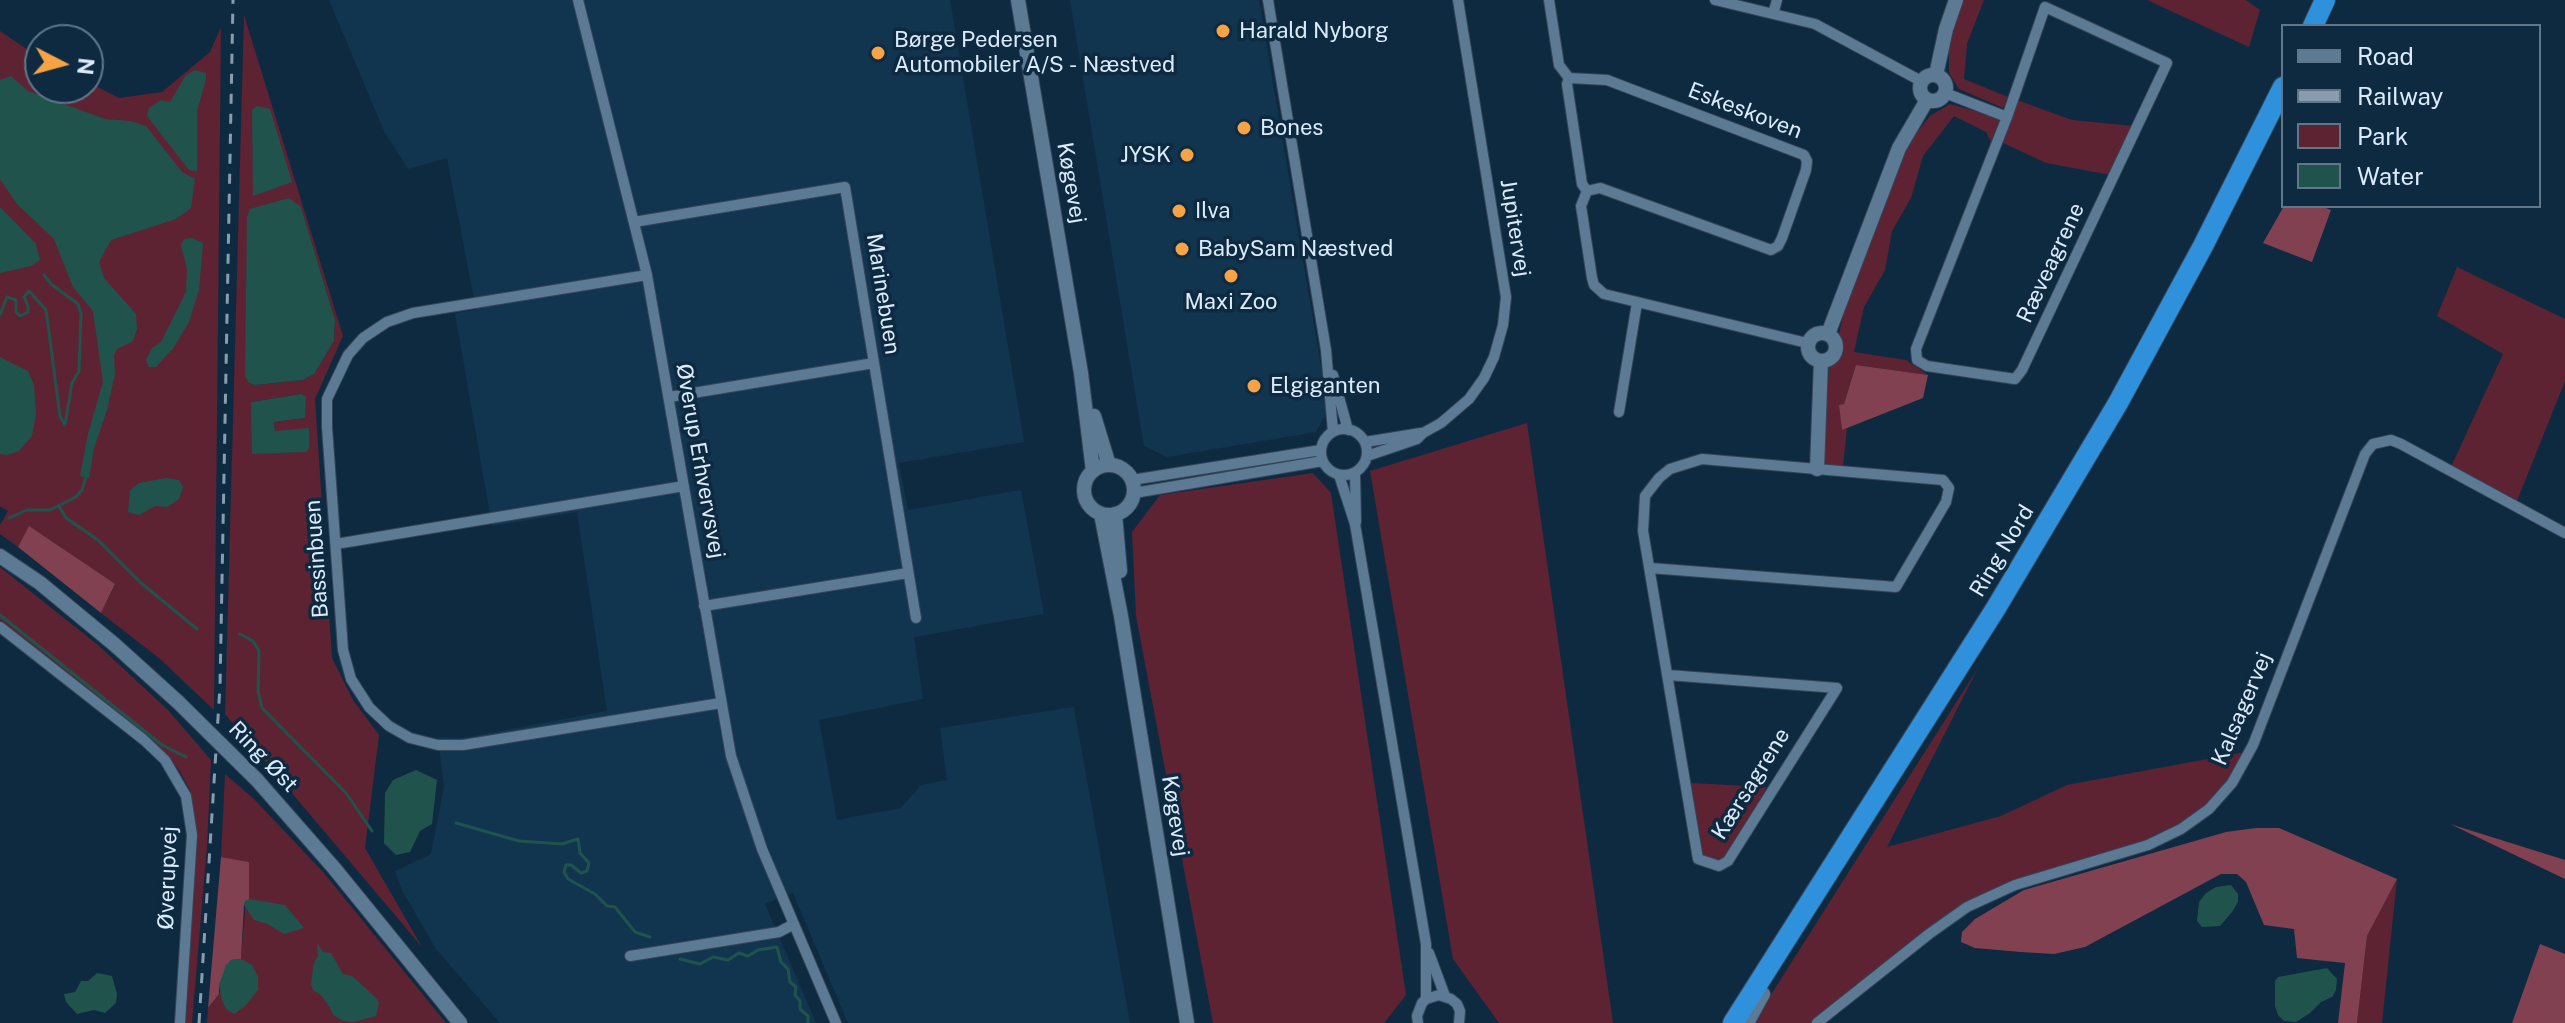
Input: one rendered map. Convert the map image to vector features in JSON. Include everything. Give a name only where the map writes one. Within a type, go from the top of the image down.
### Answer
[{"type":"highway","points":[[2314,24],[2325,0]]},
{"type":"highway","points":[[2326,24],[2337,0]]},
{"type":"highway","name":"Ring Nord","points":[[1733,1023],[1987,622],[2118,403],[2203,246],[2281,91]]},
{"type":"highway","points":[[1745,1023],[2003,614],[2126,408],[2241,199],[2281,117]]},
{"type":"street","name":"Øverup Erhvervsvej","points":[[578,0],[647,275],[721,703],[740,787],[762,849],[836,1023]]},
{"type":"street","name":"Køgevej","points":[[1018,0],[1081,373],[1093,471]]},
{"type":"street","points":[[1268,0],[1326,350],[1333,432]]},
{"type":"street","name":"Jupitervej","points":[[1367,456],[1417,439],[1460,407],[1484,378],[1503,325],[1506,297],[1458,0]]},
{"type":"street","points":[[1549,0],[1559,65],[1569,78],[1567,84],[1582,184],[1587,191],[1581,206],[1594,285],[1604,294],[1637,303],[1807,343]]},
{"type":"street","points":[[1715,0],[1815,24],[1921,81]]},
{"type":"street","points":[[1773,14],[1777,0]]},
{"type":"street","points":[[1936,75],[1956,0]]},
{"type":"street","name":"Ræveagrene","points":[[2045,7],[2167,63],[2022,370],[2015,379],[1927,366],[1917,360],[1916,349],[2007,117],[2045,7]]},
{"type":"street","points":[[1936,75],[1944,80],[1945,93],[1939,100],[1927,100],[1921,94],[1921,81],[1936,75]]},
{"type":"street","name":"Eskeskoven","points":[[1569,78],[1607,80],[1797,151],[1807,161],[1782,238],[1778,246],[1771,250],[1606,189],[1587,191]]},
{"type":"street","points":[[1945,93],[2007,117]]},
{"type":"street","points":[[1828,334],[1899,148],[1927,100]]},
{"type":"street","name":"Marinebuen","points":[[634,222],[845,187],[916,618]]},
{"type":"street","name":"Bassinbuen","points":[[647,275],[413,313],[387,322],[363,338],[348,355],[327,399],[343,650],[351,679],[369,707],[389,726],[410,738],[438,745],[463,745],[721,703]]},
{"type":"street","points":[[1619,412],[1637,303]]},
{"type":"street","points":[[1807,343],[1813,335],[1828,334]]},
{"type":"street","points":[[1807,343],[1812,357],[1821,361],[1829,359],[1835,352],[1836,344],[1828,334]]},
{"type":"street","points":[[1326,350],[1348,430]]},
{"type":"street","points":[[1817,469],[1821,361]]},
{"type":"street","points":[[669,397],[874,363]]},
{"type":"street","name":"Køgevej","points":[[1081,373],[1109,465]]},
{"type":"street","points":[[1348,430],[1355,432],[1365,442],[1367,456],[1365,463],[1355,473],[1339,475],[1330,470],[1322,456],[1327,437],[1333,432],[1348,430]]},
{"type":"street","name":"Jupitervej","points":[[1365,442],[1423,433]]},
{"type":"street","name":"Kalsagervej","points":[[1817,1023],[1967,907],[2015,885],[2148,845],[2181,829],[2209,809],[2232,783],[2253,745],[2365,454],[2373,444],[2391,440],[2401,444],[2565,533]]},
{"type":"street","points":[[1133,487],[1322,456]]},
{"type":"street","name":"Kærsagrene","points":[[1650,568],[1896,587],[1946,502],[1948,483],[1943,480],[1702,459],[1670,469],[1645,496],[1643,531],[1698,859],[1719,866],[1728,861],[1837,688],[1668,675]]},
{"type":"street","points":[[1109,465],[1125,471],[1133,487],[1126,509],[1108,514],[1089,505],[1085,483],[1093,471],[1109,465]]},
{"type":"street","points":[[1355,473],[1355,524]]},
{"type":"street","points":[[1339,475],[1355,524],[1426,944],[1426,999],[1418,1009],[1418,1023]]},
{"type":"street","points":[[336,544],[684,486]]},
{"type":"street","name":"Køgevej","points":[[1108,514],[1121,616],[1187,1023]]},
{"type":"street","name":"Ring Øst","points":[[0,556],[51,592],[178,702],[257,780],[334,868],[460,1023]]},
{"type":"street","points":[[704,606],[908,573]]},
{"type":"street","name":"Øverupvej","points":[[0,627],[144,740],[165,760],[186,796],[192,835],[180,1023]]},
{"type":"street","points":[[630,956],[779,932],[794,924]]},
{"type":"street","points":[[1426,944],[1445,996],[1457,1004],[1460,1011],[1459,1023]]},
{"type":"street","points":[[1426,999],[1445,996]]},
{"type":"shaded area","points":[[329,0],[950,0],[1024,442],[899,463],[908,510],[1021,490],[1044,614],[914,637],[923,699],[819,720],[837,820],[901,808],[921,785],[947,780],[940,728],[1074,707],[1130,1023],[848,1023],[793,893],[765,904],[816,1023],[500,1023],[436,949],[402,890],[395,871],[431,854],[444,787],[438,737],[463,738],[607,711],[577,512],[492,526],[455,313],[476,310],[447,158],[408,169],[384,131]]},
{"type":"shaded area","points":[[1070,0],[1259,0],[1328,409],[1316,432],[1167,457],[1144,446]]},
{"type":"shaded area","points":[[2283,208],[2331,210],[2312,262],[2263,243]]},
{"type":"shaded area","points":[[1856,365],[1928,375],[1923,398],[1842,430],[1839,405],[1844,404]]},
{"type":"shaded area","points":[[29,526],[115,584],[101,613],[18,547]]},
{"type":"shaded area","points":[[2450,824],[2565,860],[2565,879]]},
{"type":"shaded area","points":[[2279,828],[2397,879],[2367,936],[2357,1023],[2338,1023],[2345,963],[2297,958],[2294,929],[2264,925],[2246,882],[2237,874],[2221,874],[2085,947],[2054,954],[1975,948],[1961,942],[1962,932],[1975,919],[2024,890],[2226,832]]},
{"type":"shaded area","points":[[221,857],[249,862],[249,899],[244,905],[241,959],[231,960],[219,985],[219,994],[208,1008]]},
{"type":"shaded area","points":[[2540,944],[2565,954],[2565,1023],[2512,1023]]},
{"type":"green space","points":[[1963,0],[1984,0],[1967,44],[1964,79],[2008,97],[2003,108],[1959,89],[1949,73],[1949,40]]},
{"type":"green space","points":[[2147,0],[2246,0],[2260,10],[2249,47]]},
{"type":"green space","points":[[244,15],[343,336],[315,399],[332,658],[353,700],[379,735],[365,848],[422,947],[225,714]],"holes":[[[301,207],[335,320],[334,341],[314,374],[303,380],[255,385],[249,383]],[[301,394],[305,418],[274,422],[275,431],[251,402]]]},
{"type":"green space","points":[[221,27],[214,710],[160,659],[101,613],[115,585],[29,527],[18,547],[0,534],[0,525],[8,511],[0,506],[0,31],[24,47],[24,104],[104,104],[104,90],[119,98],[162,92],[210,52]]},
{"type":"green space","points":[[2017,100],[2072,120],[2133,126],[2111,175],[2046,163],[2001,142]]},
{"type":"green space","points":[[1950,104],[2000,118],[1991,142],[1986,132],[1954,116],[1923,156],[1911,198],[1892,231],[1885,270],[1864,307],[1854,352],[1906,360],[1928,375],[1856,365],[1844,404],[1840,405],[1842,430],[1847,428],[1843,466],[1821,466],[1829,368],[1838,360],[1843,349],[1839,334],[1847,298],[1905,147],[1930,116]]},
{"type":"green space","points":[[2457,267],[2565,319],[2565,381],[2517,501],[2451,467],[2503,354],[2437,316]]},
{"type":"green space","points":[[1527,423],[1613,1023],[1499,1023],[1453,959],[1370,471]]},
{"type":"green space","points":[[1313,473],[1331,493],[1406,995],[1384,1023],[1213,1023],[1136,616],[1132,532],[1160,495]]},
{"type":"green space","points":[[0,567],[98,645],[168,710],[211,760],[192,1023],[182,1023],[196,833],[190,790],[164,752],[0,620]]},
{"type":"green space","points":[[1978,668],[1887,847],[2001,816],[2067,785],[2245,752],[2229,781],[2205,807],[2178,826],[2145,843],[1963,905],[1811,1023],[1753,1023]]},
{"type":"green space","points":[[225,774],[254,799],[324,873],[446,1023],[207,1023],[208,1008],[219,994],[231,960],[241,958],[249,862],[221,857]]},
{"type":"green space","points":[[1691,783],[1767,787],[1727,858],[1718,862],[1702,855]]},
{"type":"green space","points":[[2397,879],[2382,1023],[2357,1023],[2367,936]]},
{"type":"water","points":[[195,70],[206,73],[197,111],[197,171],[189,170],[147,116],[149,108],[161,100],[170,102],[186,75]]},
{"type":"water","points":[[11,76],[24,87],[24,104],[64,104],[105,119],[146,126],[182,172],[195,179],[191,208],[176,219],[111,240],[99,262],[104,278],[136,314],[137,329],[133,341],[117,349],[114,355],[115,374],[94,448],[89,478],[80,476],[103,382],[93,311],[73,287],[54,239],[17,204],[0,179],[0,80]]},
{"type":"water","points":[[257,106],[270,109],[292,182],[253,196],[252,110]]},
{"type":"water","points":[[289,198],[301,207],[335,320],[334,341],[314,374],[303,380],[255,385],[249,383],[245,376],[247,217],[250,209]]},
{"type":"water","points":[[0,207],[36,244],[40,260],[31,266],[0,273]]},
{"type":"water","points":[[192,238],[203,243],[199,290],[189,322],[174,347],[156,367],[149,367],[146,360],[152,348],[161,342],[186,292],[187,269],[181,245],[184,239]]},
{"type":"water","points":[[0,357],[28,371],[34,385],[36,414],[32,436],[19,451],[7,455],[0,454]]},
{"type":"water","points":[[301,394],[306,397],[305,418],[274,422],[275,431],[309,428],[309,448],[306,452],[252,454],[251,402]]},
{"type":"water","points":[[166,478],[179,480],[183,487],[179,499],[167,507],[155,506],[139,515],[128,512],[130,490],[139,483]]},
{"type":"water","points":[[416,770],[437,780],[432,824],[420,831],[410,852],[396,855],[384,843],[385,793],[393,780]]},
{"type":"water","points":[[2231,885],[2238,894],[2238,902],[2232,912],[2220,926],[2202,927],[2197,921],[2199,902],[2216,887]]},
{"type":"water","points":[[249,899],[285,905],[304,928],[284,934],[254,920],[244,905]]},
{"type":"water","points":[[317,943],[323,952],[331,953],[343,974],[352,976],[375,997],[379,1002],[376,1016],[354,1022],[333,1015],[311,984],[314,962],[318,956]]},
{"type":"water","points":[[241,959],[252,965],[258,977],[258,990],[234,1014],[226,1009],[219,985],[226,965],[231,960]]},
{"type":"water","points":[[2327,968],[2337,979],[2332,997],[2296,1022],[2284,1021],[2275,1006],[2275,981],[2278,977]]},
{"type":"water","points":[[97,973],[112,976],[116,1003],[105,1013],[94,1010],[77,1014],[66,1002],[64,994],[75,992],[81,981],[88,981]]},
{"type":"waterway","points":[[0,315],[7,297],[16,300],[16,312],[20,316],[28,312],[24,297],[29,291],[46,310],[60,416],[65,425],[72,383],[79,371],[81,314],[78,304],[44,275]]},
{"type":"waterway","points":[[9,518],[27,510],[50,510],[76,497],[86,477]]},
{"type":"waterway","points":[[59,506],[66,518],[98,540],[141,583],[197,629]]},
{"type":"waterway","points":[[0,615],[162,745],[186,757]]},
{"type":"waterway","points":[[240,634],[253,641],[259,651],[258,691],[262,708],[346,793],[372,831]]},
{"type":"waterway","points":[[456,823],[519,841],[562,844],[578,839],[580,853],[589,863],[587,871],[581,873],[566,865],[564,872],[568,879],[595,894],[607,906],[615,907],[635,932],[650,937]]},
{"type":"waterway","points":[[680,959],[700,964],[713,957],[728,960],[739,953],[748,956],[758,950],[777,947],[781,962],[788,969],[790,982],[796,987],[795,995],[800,1001],[800,1009],[808,1016],[808,1023]]},
{"type":"railway","points":[[199,1023],[220,686],[233,0]]},
{"type":"place","name":"Harald Nyborg","points":[[1223,31]]},
{"type":"place","name":"Børge Pedersen Automobiler A/S - Næstved","points":[[878,53]]},
{"type":"place","name":"Bones","points":[[1244,128]]},
{"type":"place","name":"JYSK","points":[[1187,155]]},
{"type":"place","name":"Ilva","points":[[1179,211]]},
{"type":"place","name":"BabySam Næstved","points":[[1182,249]]},
{"type":"place","name":"Maxi Zoo","points":[[1231,276]]},
{"type":"place","name":"Elgiganten","points":[[1254,386]]}]
